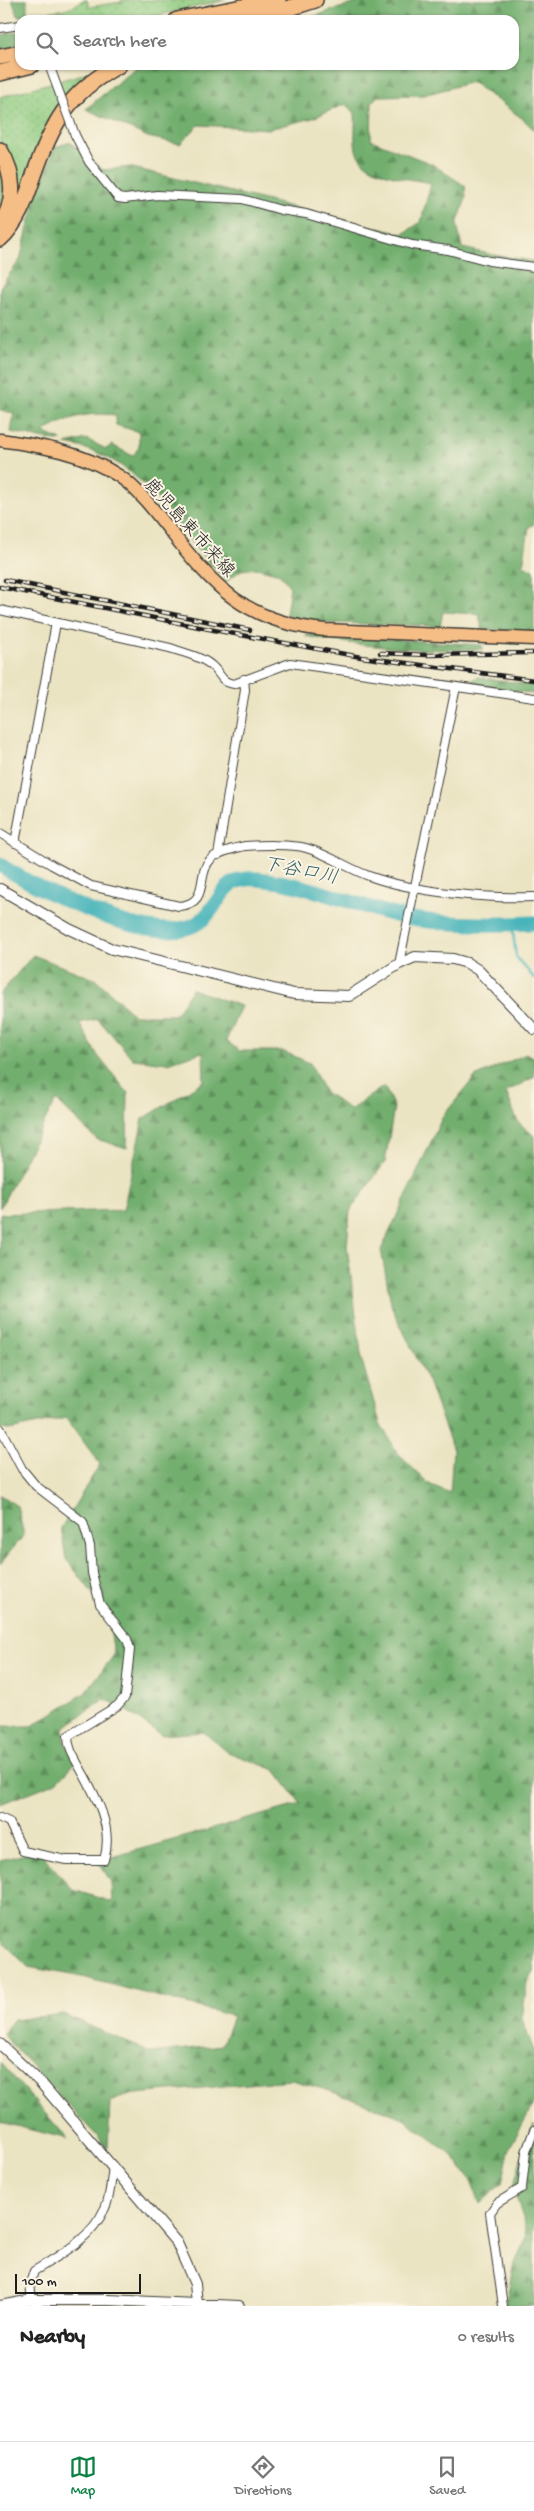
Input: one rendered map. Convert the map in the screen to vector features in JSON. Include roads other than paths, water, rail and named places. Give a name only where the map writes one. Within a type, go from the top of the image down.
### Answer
[{"type":"highway","points":[[202,15],[278,0]]},
{"type":"highway","points":[[229,15],[288,0]]},
{"type":"highway","points":[[268,15],[315,0]]},
{"type":"highway","points":[[0,57],[15,54]]},
{"type":"highway","points":[[0,73],[15,69]]},
{"type":"highway","points":[[0,239],[16,218],[27,196],[50,134],[60,115],[72,99],[87,86],[111,70]]},
{"type":"highway","points":[[0,150],[9,165],[12,180],[9,209],[0,225]]},
{"type":"main road","name":"鹿児島東市来線","points":[[0,440],[66,452],[95,462],[120,477],[161,518],[208,577],[248,609],[269,618],[298,627],[325,630],[534,639]]},
{"type":"street","points":[[0,28],[15,26]]},
{"type":"street","points":[[51,70],[75,135],[89,162],[118,198],[125,199],[157,195],[242,199],[281,210],[306,214],[412,245],[448,250],[489,261],[534,267]]},
{"type":"street","points":[[0,610],[170,648],[196,657],[214,668],[221,680],[234,684],[290,663],[534,698]]},
{"type":"street","points":[[15,843],[56,623]]},
{"type":"street","points":[[218,855],[245,690],[244,679]]},
{"type":"street","points":[[399,964],[456,687]]},
{"type":"street","points":[[0,833],[91,886],[179,906],[194,902],[198,895],[207,864],[218,855],[245,846],[303,847],[369,876],[453,893],[534,897]]},
{"type":"street","points":[[0,889],[69,929],[112,949],[294,994],[348,996],[399,964],[415,957],[453,959],[467,963],[489,980],[534,1029]]},
{"type":"street","points":[[0,1428],[22,1468],[36,1486],[84,1522],[90,1546],[92,1573],[100,1604],[127,1639],[130,1649],[125,1697],[117,1706],[68,1736],[71,1751],[100,1804],[105,1821],[106,1853],[104,1860],[66,1860],[23,1852],[9,1822],[0,1818]]},
{"type":"street","points":[[0,2044],[41,2083],[113,2166],[176,2243],[195,2284],[197,2304]]},
{"type":"street","points":[[503,2306],[490,2213],[497,2203],[522,2188],[526,2152],[534,2130]]},
{"type":"street","points":[[32,2300],[30,2284],[34,2271],[78,2243],[93,2228],[106,2207],[113,2166]]},
{"type":"street","points":[[0,2306],[32,2300],[239,2306]]},
{"type":"waterway","name":"下谷口川","points":[[0,865],[42,889],[101,915],[131,925],[160,930],[184,928],[203,919],[224,891],[236,882],[245,879],[275,881],[395,915],[427,921],[464,924],[534,923]]},
{"type":"waterway","points":[[512,924],[516,957],[534,978]]},
{"type":"railway","points":[[5,580],[250,630]]},
{"type":"railway","points":[[0,587],[219,631],[361,657],[534,680]]},
{"type":"railway","points":[[380,653],[429,655],[534,653]]}]
